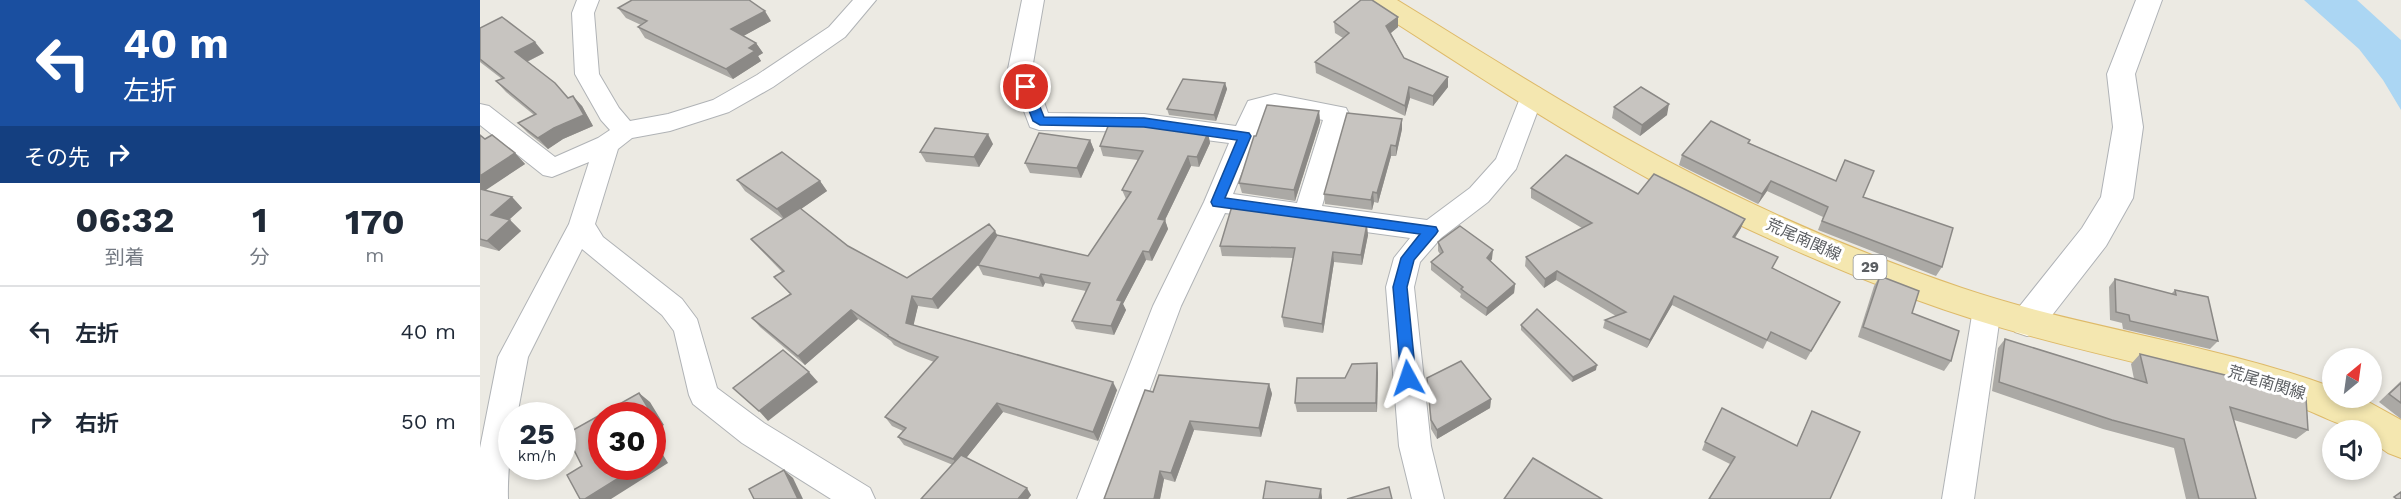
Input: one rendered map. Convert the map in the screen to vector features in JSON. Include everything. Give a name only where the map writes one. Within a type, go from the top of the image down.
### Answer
[{"type":"main road","name":"荒尾南関線","points":[[1378,0],[1633,155],[1714,199],[1845,257],[1933,292],[2027,322],[2248,375],[2317,397],[2385,428],[2401,441]]},
{"type":"street","points":[[492,499],[491,472],[513,357],[582,224],[616,138],[610,114],[586,74],[583,13],[588,0]]},
{"type":"street","points":[[480,112],[552,168],[616,138],[721,106],[765,81],[837,32],[865,0]]},
{"type":"street","points":[[1033,0],[1020,69],[1040,121],[1144,123],[1244,136]]},
{"type":"street","points":[[2027,322],[2094,237],[2117,198],[2128,127],[2121,74],[2148,0]]},
{"type":"street","points":[[1428,499],[1415,446],[1400,287],[1408,258],[1432,231],[1479,195],[1507,163],[1532,94]]},
{"type":"street","points":[[1093,499],[1167,306],[1217,202],[1256,108],[1275,102],[1337,114],[1306,215]]},
{"type":"street","points":[[1217,202],[1432,231]]},
{"type":"street","points":[[582,224],[593,244],[672,307],[687,327],[704,395],[753,433],[859,499]]},
{"type":"street","points":[[1958,499],[1987,309]]},
{"type":"water","points":[[2304,0],[2357,0],[2401,40],[2401,110],[2383,80],[2359,49]]},
{"type":"building","points":[[632,0],[749,0],[765,11],[731,29],[756,43],[749,48],[755,51],[726,69],[638,27],[647,21],[618,8]]},
{"type":"building","points":[[1361,0],[1372,0],[1398,17],[1386,26],[1404,58],[1448,77],[1433,96],[1409,87],[1405,106],[1315,62],[1349,33],[1334,22]]},
{"type":"building","points":[[502,17],[535,42],[515,52],[555,83],[568,98],[573,96],[584,115],[538,138],[518,123],[536,114],[496,81],[504,78],[480,59],[480,28]]},
{"type":"building","points":[[1183,79],[1225,83],[1214,115],[1167,109]]},
{"type":"building","points":[[1641,87],[1669,104],[1642,125],[1614,107]]},
{"type":"building","points":[[1267,105],[1319,111],[1294,190],[1239,183]]},
{"type":"building","points":[[1347,113],[1402,119],[1396,146],[1391,145],[1377,193],[1373,192],[1371,200],[1324,194]]},
{"type":"building","points":[[1711,121],[1750,140],[1748,143],[1836,181],[1845,160],[1874,171],[1863,197],[1953,228],[1942,267],[1822,221],[1828,207],[1771,181],[1762,194],[1682,155]]},
{"type":"building","points":[[1109,124],[1208,133],[1197,157],[1188,156],[1158,219],[1165,220],[1149,252],[1143,251],[1117,300],[1122,301],[1111,326],[1072,321],[1090,283],[1041,274],[1039,278],[978,265],[997,235],[1088,256],[1131,192],[1122,190],[1143,151],[1100,146]]},
{"type":"building","points":[[935,128],[988,134],[974,157],[920,152]]},
{"type":"building","points":[[1039,133],[1090,140],[1077,168],[1025,163]]},
{"type":"building","points":[[480,135],[485,139],[492,135],[515,153],[480,176]]},
{"type":"building","points":[[782,152],[820,181],[777,209],[737,180]]},
{"type":"building","points":[[1566,155],[1638,194],[1654,174],[1745,219],[1733,237],[1778,257],[1772,268],[1840,302],[1811,351],[1771,332],[1767,340],[1674,296],[1650,340],[1605,320],[1626,312],[1557,271],[1545,279],[1526,257],[1592,223],[1531,188]]},
{"type":"building","points":[[480,189],[512,197],[491,215],[510,220],[487,241],[480,239]]},
{"type":"building","points":[[1232,206],[1367,224],[1361,255],[1333,252],[1322,324],[1282,317],[1295,248],[1220,246]]},
{"type":"building","points":[[800,208],[848,246],[907,278],[989,224],[995,231],[932,299],[912,296],[906,323],[1113,382],[1093,432],[997,403],[953,459],[898,437],[906,428],[885,417],[938,357],[888,336],[851,310],[798,356],[752,318],[791,294],[774,277],[784,271],[751,239]]},
{"type":"building","points":[[1460,226],[1493,250],[1487,258],[1515,284],[1487,308],[1461,289],[1463,287],[1431,262],[1443,252],[1438,242]]},
{"type":"building","points":[[1880,276],[1919,291],[1912,313],[1959,331],[1951,361],[1863,327]]},
{"type":"building","points":[[2115,279],[2176,295],[2175,290],[2208,297],[2218,341],[2130,321],[2129,315],[2116,312]]},
{"type":"building","points":[[1537,309],[1597,365],[1573,377],[1521,325]]},
{"type":"building","points":[[2005,339],[2147,383],[2140,354],[2306,398],[2308,430],[2230,407],[2256,499],[2199,499],[2184,439],[2112,420],[1999,382]]},
{"type":"building","points":[[783,350],[809,372],[759,411],[733,388]]},
{"type":"building","points":[[1461,361],[1491,399],[1437,430],[1431,420],[1427,378]]},
{"type":"building","points":[[1377,363],[1376,403],[1295,403],[1297,378],[1345,378],[1352,364]]},
{"type":"building","points":[[1159,375],[1269,384],[1259,428],[1190,421],[1171,473],[1160,471],[1154,499],[1104,499],[1145,390],[1153,392]]},
{"type":"building","points":[[2401,383],[2401,403],[2389,394]]},
{"type":"building","points":[[639,393],[644,402],[623,402]]},
{"type":"building","points":[[1722,408],[1797,446],[1812,411],[1860,432],[1830,499],[1709,499],[1735,457],[1705,442]]},
{"type":"building","points":[[588,422],[588,480],[616,480],[585,499],[580,499],[570,480],[576,480],[576,470],[582,466],[576,454],[576,428]]},
{"type":"building","points":[[961,455],[1027,488],[1018,499],[921,499]]},
{"type":"building","points":[[1533,458],[1602,499],[1504,499]]},
{"type":"building","points":[[784,470],[798,499],[754,499],[749,489]]},
{"type":"building","points":[[1266,481],[1321,489],[1319,499],[1263,499]]},
{"type":"building","points":[[1389,487],[1392,499],[1347,499]]},
{"type":"building","points":[[2401,492],[2401,499],[2394,497]]},
{"type":"route","points":[[1026,87],[1040,121],[1144,123],[1244,136],[1217,202],[1432,231],[1408,258],[1400,287],[1408,378]]}]
